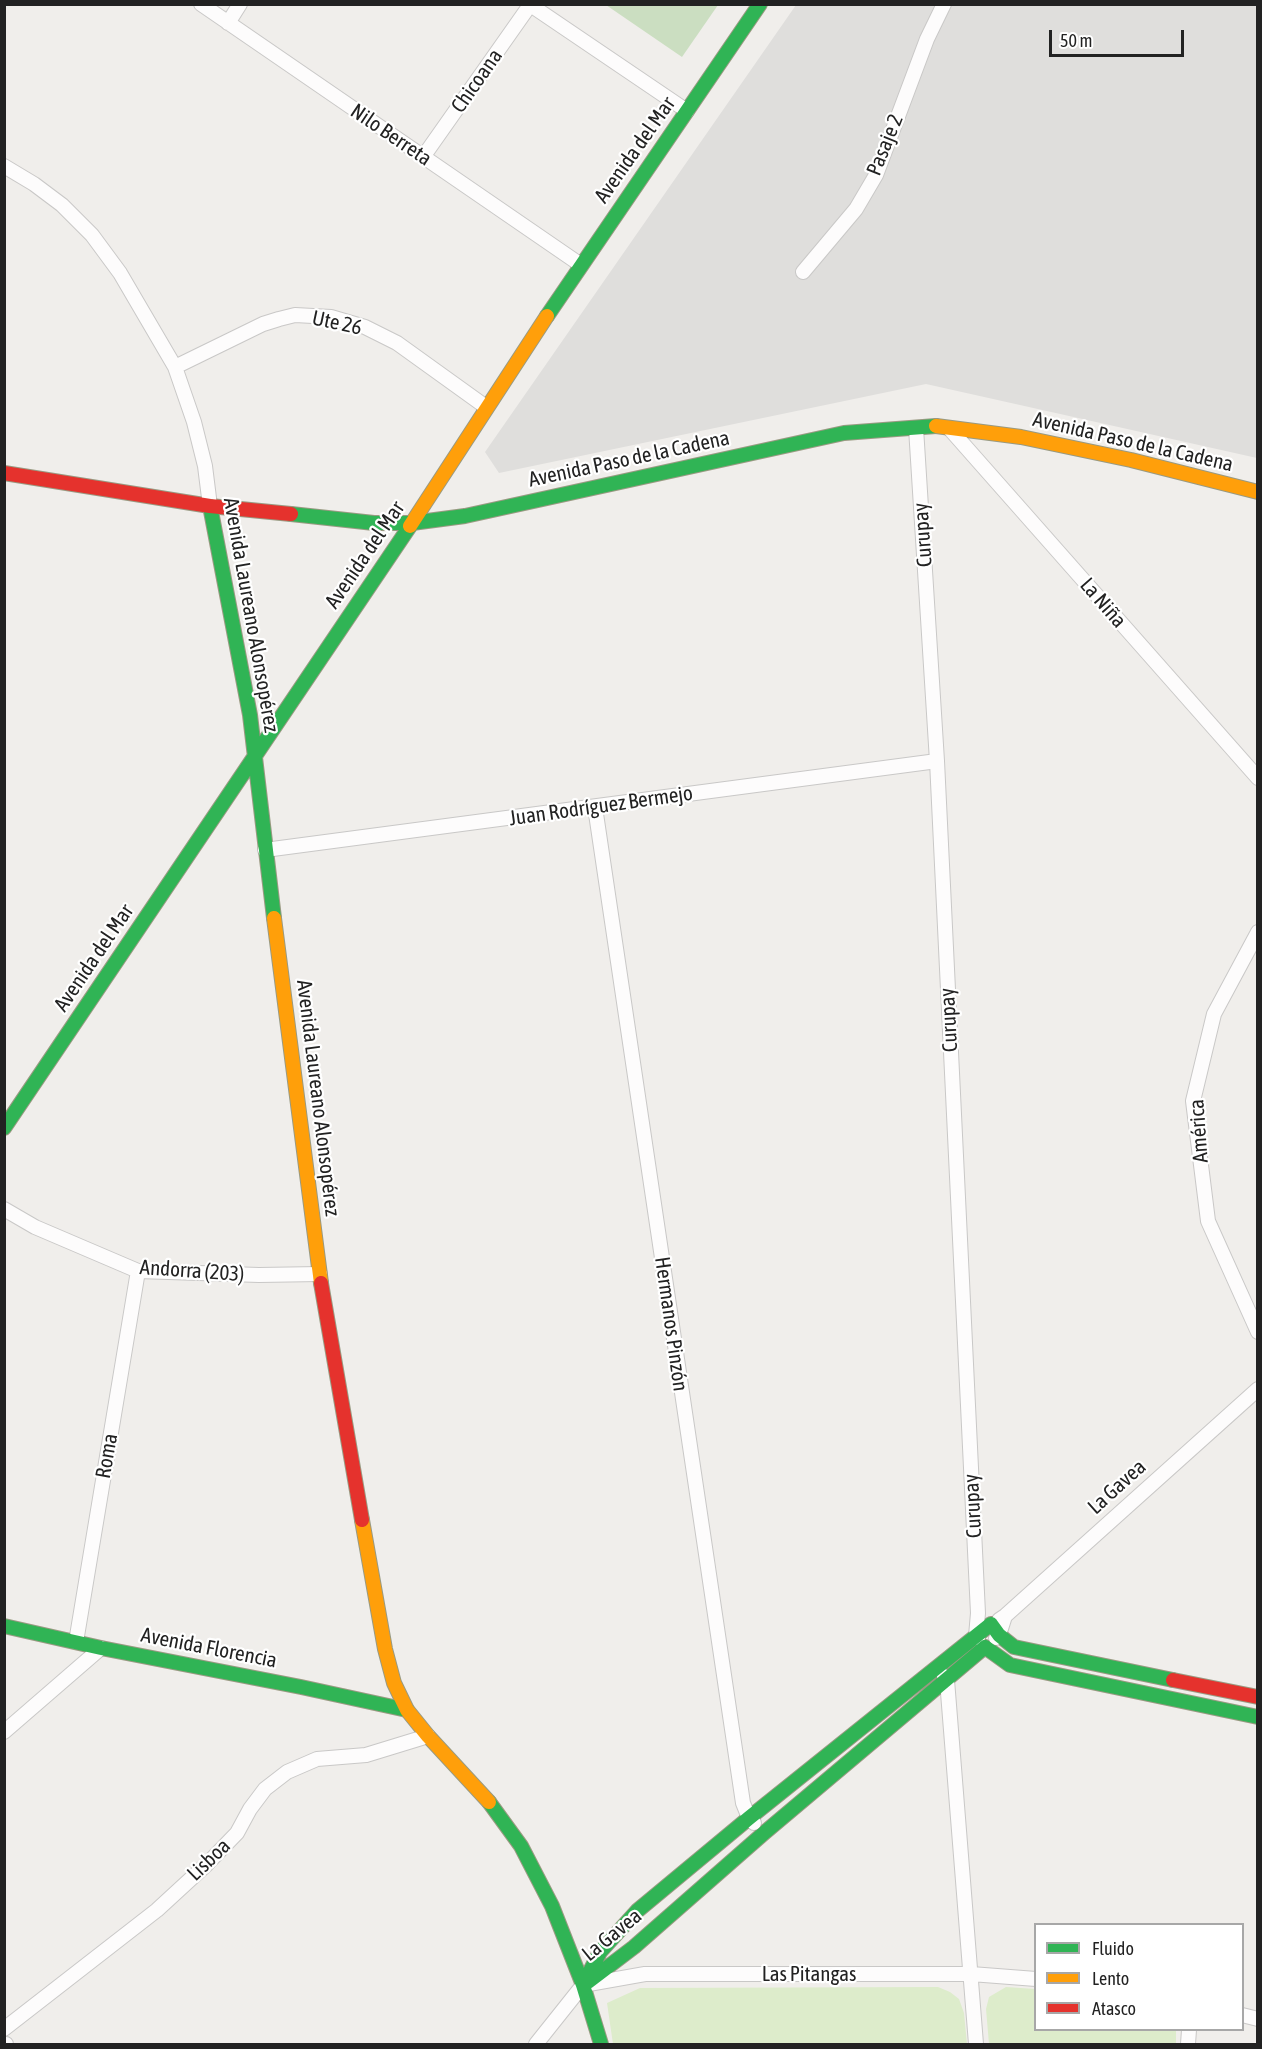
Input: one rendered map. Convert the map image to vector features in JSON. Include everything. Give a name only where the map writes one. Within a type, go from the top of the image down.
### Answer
[{"type":"street","name":"Nilo Berreta","points":[[201,4],[581,265]]},
{"type":"street","points":[[228,23],[240,4]]},
{"type":"street","name":"Avenida del Mar","points":[[4,1128],[255,758],[581,265],[760,4]]},
{"type":"street","name":"Pasaje 2","points":[[803,272],[856,209],[876,174],[927,39],[944,4]]},
{"type":"street","points":[[530,5],[687,111]]},
{"type":"street","name":"Chicoana","points":[[423,157],[530,5]]},
{"type":"street","name":"Avenida Laureano Alonsopérez","points":[[4,166],[34,184],[62,206],[92,236],[120,273],[175,366],[194,422],[205,466],[210,506],[250,715],[265,850],[320,1274],[385,1649],[394,1683],[407,1710],[494,1808],[521,1846],[552,1906],[584,1985],[601,2044]]},
{"type":"street","name":"Ute 26","points":[[175,366],[263,324],[295,315],[331,317],[365,327],[397,343],[486,407]]},
{"type":"street","name":"Avenida Paso de la Cadena","points":[[4,473],[210,506],[374,523],[412,523],[465,516],[844,433],[933,426],[1021,437],[1131,460],[1257,492]]},
{"type":"street","name":"Curupay","points":[[916,428],[937,761],[978,1613],[976,1636]]},
{"type":"street","name":"La Niña","points":[[949,428],[1257,778]]},
{"type":"street","name":"Juan Rodríguez Bermejo","points":[[265,850],[937,761]]},
{"type":"street","name":"Hermanos Pinzón","points":[[595,807],[742,1803],[749,1818],[764,1833]]},
{"type":"street","name":"América","points":[[1257,932],[1214,1014],[1193,1101],[1208,1221],[1257,1332]]},
{"type":"street","name":"Andorra (203)","points":[[4,1209],[35,1227],[138,1270],[259,1275],[320,1274]]},
{"type":"street","name":"Roma","points":[[76,1642],[138,1270]]},
{"type":"street","name":"La Gavea","points":[[584,1985],[634,1947],[764,1833],[986,1647],[1005,1616],[1257,1389]]},
{"type":"street","points":[[978,1613],[1014,1647],[1257,1697]]},
{"type":"street","name":"Avenida Florencia","points":[[4,1626],[407,1710]]},
{"type":"street","name":"La Gavea","points":[[584,1985],[600,1952],[637,1911],[976,1636],[995,1630]]},
{"type":"street","points":[[976,1636],[986,1647],[1010,1665],[1257,1717]]},
{"type":"street","points":[[4,1732],[101,1648]]},
{"type":"street","points":[[937,1667],[947,1680],[976,2044]]},
{"type":"street","name":"Lisboa","points":[[4,2030],[157,1910],[237,1833],[250,1809],[265,1789],[287,1772],[317,1759],[366,1755],[428,1736]]},
{"type":"street","name":"Las Pitangas","points":[[584,1985],[645,1974],[971,1974],[1034,1978]]},
{"type":"street","points":[[536,2044],[584,1985]]},
{"type":"shaded area","points":[[796,5],[1257,5],[1257,458],[926,384],[499,473],[485,452]]},
{"type":"green space","points":[[606,5],[718,5],[682,57]]},
{"type":"green space","points":[[938,1987],[959,1999],[964,2013],[967,2044],[613,2044],[607,2003],[640,1988]]},
{"type":"green space","points":[[1006,1987],[1034,1989],[1034,2031],[1176,2031],[1176,2044],[989,2044],[986,2009],[989,1997]]},
{"type":"traffic: fast","points":[[547,316],[760,4]]},
{"type":"traffic: fast","points":[[291,514],[374,523],[412,523],[465,516],[844,433],[936,426]]},
{"type":"traffic: fast","points":[[210,506],[250,715],[274,918]]},
{"type":"traffic: fast","points":[[4,1128],[410,526]]},
{"type":"traffic: fast","points":[[583,1985],[600,1952],[637,1911],[991,1624],[999,1635],[1014,1647],[1173,1680]]},
{"type":"traffic: fast","points":[[4,1626],[407,1710]]},
{"type":"traffic: fast","points":[[588,1982],[634,1947],[764,1833],[985,1647],[1010,1665],[1258,1717]]},
{"type":"traffic: fast","points":[[489,1802],[521,1846],[552,1906],[583,1985],[601,2044]]},
{"type":"traffic: slow","points":[[410,526],[547,316]]},
{"type":"traffic: slow","points":[[936,426],[1021,437],[1131,460],[1258,492]]},
{"type":"traffic: slow","points":[[274,918],[321,1283]]},
{"type":"traffic: slow","points":[[362,1520],[385,1649],[394,1683],[407,1710],[489,1802]]},
{"type":"traffic: jam","points":[[4,473],[210,506],[291,514]]},
{"type":"traffic: jam","points":[[321,1283],[362,1520]]},
{"type":"traffic: jam","points":[[1173,1680],[1258,1697]]}]
